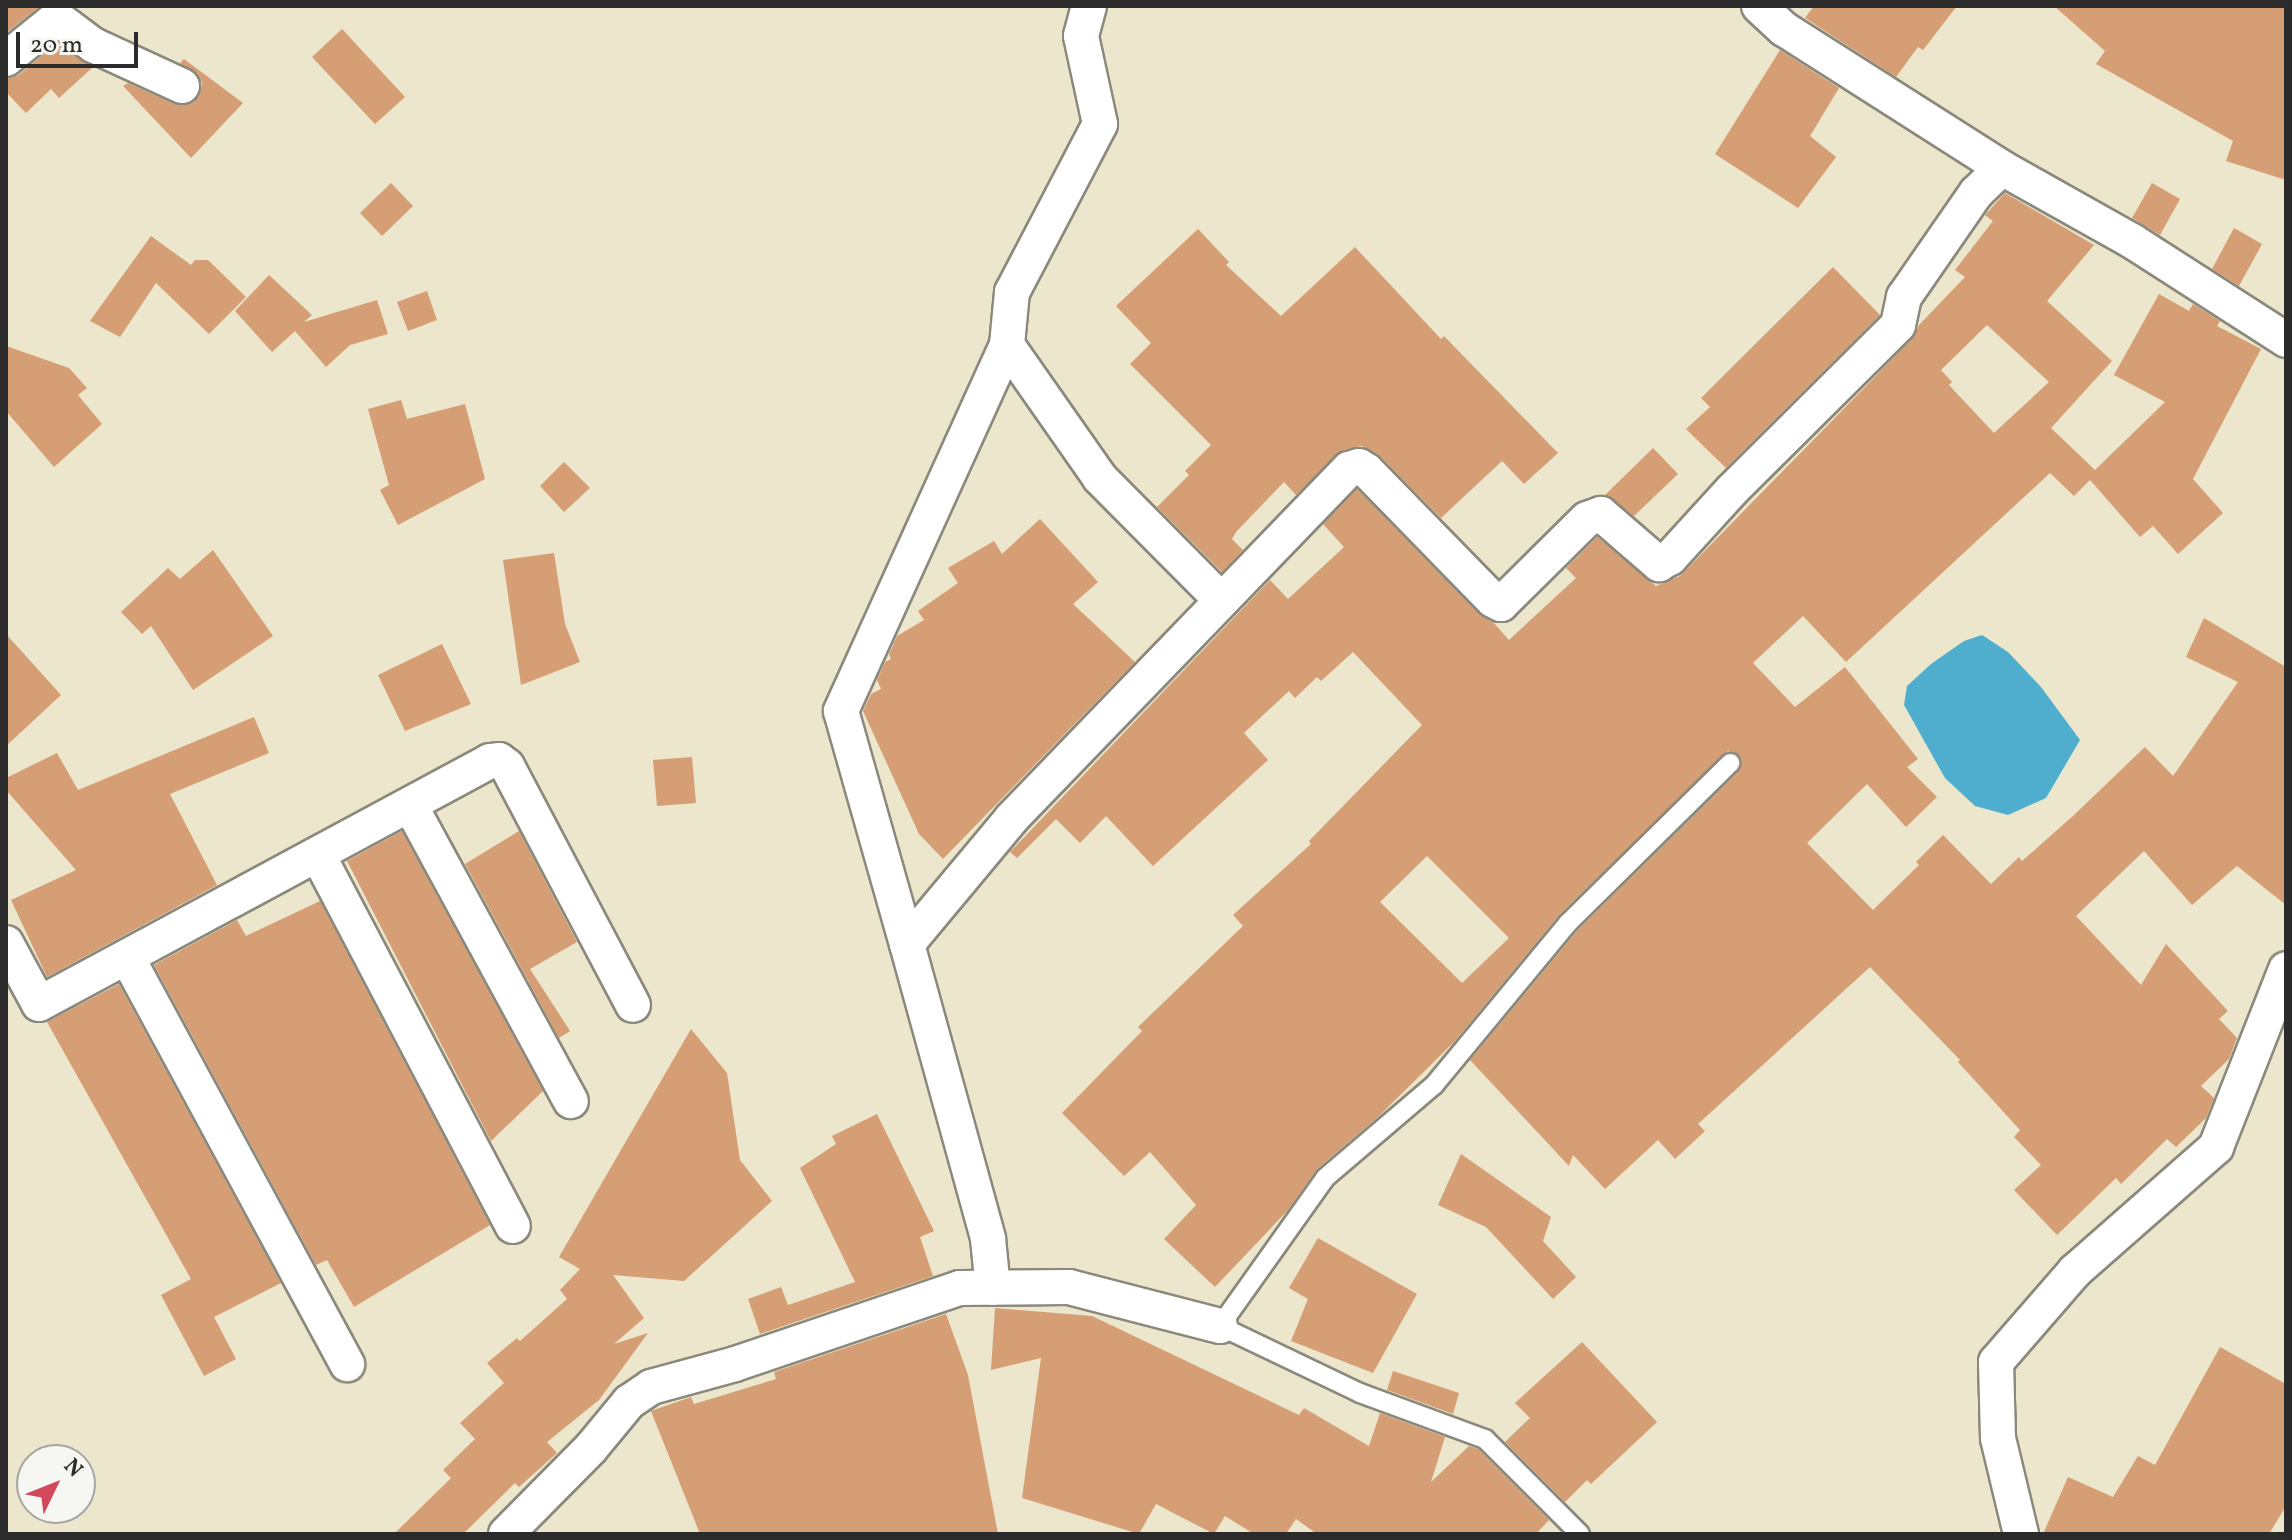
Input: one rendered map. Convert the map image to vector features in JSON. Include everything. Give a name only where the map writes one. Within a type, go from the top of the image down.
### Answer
[{"type":"street","points":[[993,1288],[988,1239],[841,711],[1007,345],[1012,292],[1100,124],[1081,36],[1089,6]]},
{"type":"street","points":[[1759,6],[1784,29],[2002,168],[2132,241],[2286,340]]},
{"type":"street","points":[[6,59],[57,18],[93,45],[182,86]]},
{"type":"street","points":[[907,944],[1011,819],[1349,469],[1359,466],[1493,600],[1501,604],[1587,519],[1601,514],[1646,557],[1659,564],[1670,558],[1732,490],[1898,325],[1904,297],[1976,193],[2002,168]]},
{"type":"street","points":[[1007,345],[1100,478],[1221,600]]},
{"type":"street","points":[[6,943],[39,1004],[490,761],[499,760],[507,766],[633,1005]]},
{"type":"street","points":[[410,805],[571,1101]]},
{"type":"street","points":[[318,855],[513,1226]]},
{"type":"street","points":[[127,957],[347,1364]]},
{"type":"street","points":[[2021,1534],[1998,1438],[1996,1362],[2075,1271],[2216,1147],[2286,969]]},
{"type":"street","points":[[506,1534],[591,1448],[629,1402],[651,1387],[735,1364],[960,1288],[1069,1287],[1220,1326]]},
{"type":"lane","points":[[1580,1534],[1485,1439],[1360,1393],[1220,1326],[1325,1178],[1434,1085],[1568,923],[1730,763]]},
{"type":"water","points":[[1982,635],[2008,652],[2041,687],[2080,740],[2046,798],[2008,815],[1975,806],[1945,778],[1904,705],[1907,686],[1931,664],[1964,641]]},
{"type":"building","points":[[6,6],[40,6],[6,33]]},
{"type":"building","points":[[1814,6],[1957,6],[1923,50],[1918,47],[1896,77],[1805,18]]},
{"type":"building","points":[[2054,6],[2286,6],[2286,180],[2226,161],[2233,141],[2096,64],[2105,51]]},
{"type":"building","points":[[342,29],[405,97],[375,124],[312,57]]},
{"type":"building","points":[[57,43],[93,67],[59,98],[51,89],[26,113],[6,92],[6,79],[19,75]]},
{"type":"building","points":[[1780,50],[1839,88],[1810,136],[1836,157],[1798,208],[1715,154]]},
{"type":"building","points":[[184,59],[243,103],[191,158],[123,86],[128,83],[174,104],[193,103],[200,94],[202,83],[198,74],[180,63]]},
{"type":"building","points":[[391,183],[413,206],[382,236],[360,213]]},
{"type":"building","points":[[2152,183],[2180,199],[2160,235],[2132,218]]},
{"type":"building","points":[[2005,193],[2094,245],[2047,301],[2112,361],[2051,428],[2095,470],[2165,402],[2114,375],[2159,294],[2189,311],[2193,304],[2220,321],[2217,326],[2261,349],[2193,479],[2223,513],[2178,554],[2153,526],[2140,537],[2090,480],[2074,496],[2050,473],[1846,662],[1803,616],[1753,663],[1795,707],[1845,667],[1918,759],[1907,767],[1937,797],[1906,827],[1867,784],[1807,843],[1873,910],[1919,865],[1916,862],[1943,835],[1991,884],[2019,857],[2022,861],[2074,815],[2145,747],[2173,776],[2238,682],[2186,657],[2204,618],[2286,667],[2286,905],[2237,866],[2192,905],[2144,851],[2076,916],[2141,985],[2166,944],[2228,1011],[2219,1019],[2237,1038],[2229,1059],[2201,1086],[2214,1098],[2206,1118],[2176,1147],[2167,1139],[2121,1184],[2116,1178],[2057,1235],[2014,1190],[2041,1165],[2014,1137],[2020,1130],[1958,1062],[1960,1060],[1870,967],[1698,1124],[1705,1131],[1675,1159],[1658,1140],[1605,1189],[1573,1155],[1569,1166],[1470,1060],[1577,931],[1738,772],[1741,759],[1728,751],[1560,914],[1454,1042],[1379,1116],[1317,1169],[1288,1210],[1215,1287],[1164,1239],[1196,1205],[1150,1152],[1124,1176],[1062,1113],[1142,1031],[1138,1027],[1243,926],[1233,915],[1311,844],[1309,841],[1422,725],[1353,652],[1321,681],[1317,677],[1295,698],[1289,691],[1244,733],[1268,760],[1153,866],[1106,816],[1080,843],[1056,819],[1017,858],[1010,852],[1270,580],[1288,599],[1344,547],[1323,524],[1357,489],[1479,614],[1493,622],[1509,640],[1576,578],[1566,568],[1597,537],[1656,586],[1680,576],[1912,339],[1919,325],[1965,277],[1955,270],[1993,221],[1985,215]],"holes":[[[1987,325],[2049,382],[1994,433],[1949,385],[1952,382],[1941,370]],[[1427,856],[1509,938],[1462,983],[1380,902]]]},
{"type":"building","points":[[2234,228],[2262,244],[2239,286],[2212,269]]},
{"type":"building","points":[[1198,229],[1229,262],[1226,265],[1281,316],[1355,247],[1441,339],[1444,336],[1558,453],[1524,484],[1502,461],[1441,518],[1378,454],[1362,446],[1343,450],[1296,495],[1284,482],[1236,532],[1232,539],[1243,550],[1222,572],[1157,507],[1189,475],[1185,471],[1211,445],[1130,364],[1151,343],[1116,306]]},
{"type":"building","points":[[151,236],[191,265],[195,260],[208,260],[246,297],[209,334],[156,283],[120,337],[90,321]]},
{"type":"building","points":[[1833,267],[1880,315],[1726,468],[1686,429],[1710,407],[1701,398]]},
{"type":"building","points":[[269,275],[312,315],[304,322],[377,300],[388,334],[350,345],[326,367],[295,331],[272,352],[235,311]]},
{"type":"building","points":[[427,291],[437,320],[408,331],[397,302]]},
{"type":"building","points":[[6,346],[69,368],[87,388],[78,395],[102,424],[54,467],[6,411]]},
{"type":"building","points":[[401,400],[407,419],[465,404],[485,479],[398,525],[380,490],[389,485],[368,409]]},
{"type":"building","points":[[1653,448],[1678,474],[1634,516],[1605,495]]},
{"type":"building","points":[[564,462],[590,488],[564,512],[540,486]]},
{"type":"building","points":[[1040,519],[1098,582],[1073,604],[1135,662],[943,859],[919,834],[863,711],[871,694],[881,689],[877,680],[885,662],[891,659],[889,654],[897,636],[924,620],[918,611],[958,583],[948,568],[994,541],[1002,554]]},
{"type":"building","points":[[213,550],[273,636],[193,690],[151,626],[142,634],[121,612],[168,568],[180,579]]},
{"type":"building","points":[[554,553],[565,624],[580,662],[521,685],[503,560]]},
{"type":"building","points":[[6,634],[61,695],[6,746]]},
{"type":"building","points":[[442,644],[471,704],[405,731],[378,675]]},
{"type":"building","points":[[254,717],[269,753],[170,794],[217,885],[47,977],[11,900],[76,870],[6,790],[6,778],[57,753],[78,790]]},
{"type":"building","points":[[692,757],[696,803],[657,806],[653,760]]},
{"type":"building","points":[[402,831],[543,1091],[491,1141],[347,861]]},
{"type":"building","points":[[519,831],[577,942],[530,969],[570,1031],[559,1038],[465,864]]},
{"type":"building","points":[[320,901],[490,1225],[354,1307],[327,1260],[316,1265],[154,965],[237,920],[246,936]]},
{"type":"building","points":[[119,984],[281,1283],[214,1317],[236,1359],[204,1376],[161,1295],[191,1279],[47,1022]]},
{"type":"building","points":[[691,1029],[727,1073],[740,1160],[772,1201],[684,1281],[613,1275],[644,1318],[614,1344],[648,1333],[599,1400],[547,1442],[557,1453],[519,1487],[515,1483],[463,1534],[394,1534],[451,1478],[443,1470],[475,1439],[460,1423],[504,1383],[487,1363],[517,1338],[520,1341],[567,1299],[560,1290],[580,1269],[559,1257]]},
{"type":"building","points":[[877,1114],[934,1231],[920,1237],[933,1276],[760,1334],[748,1299],[781,1287],[788,1305],[855,1282],[800,1168],[836,1144],[832,1136]]},
{"type":"building","points":[[1461,1154],[1551,1217],[1543,1241],[1576,1277],[1553,1299],[1486,1227],[1438,1205]]},
{"type":"building","points":[[1318,1238],[1417,1294],[1373,1373],[1291,1341],[1308,1299],[1289,1288]]},
{"type":"building","points":[[995,1308],[1092,1316],[1299,1415],[1304,1408],[1369,1446],[1380,1413],[1445,1437],[1431,1482],[1469,1446],[1478,1449],[1549,1520],[1536,1534],[1317,1534],[1296,1519],[1286,1534],[1254,1534],[1225,1516],[1214,1534],[1156,1504],[1139,1534],[1022,1498],[1041,1358],[991,1370]]},
{"type":"building","points":[[946,1314],[968,1375],[998,1534],[700,1534],[651,1411],[691,1397],[694,1404],[776,1379],[774,1372]]},
{"type":"building","points":[[1582,1342],[1657,1422],[1591,1484],[1587,1480],[1565,1502],[1505,1442],[1530,1418],[1515,1403]]},
{"type":"building","points":[[2220,1347],[2286,1384],[2286,1506],[2269,1534],[2043,1534],[2068,1477],[2113,1497],[2138,1456],[2155,1465]]},
{"type":"building","points":[[1393,1371],[1459,1393],[1453,1414],[1387,1390]]}]
